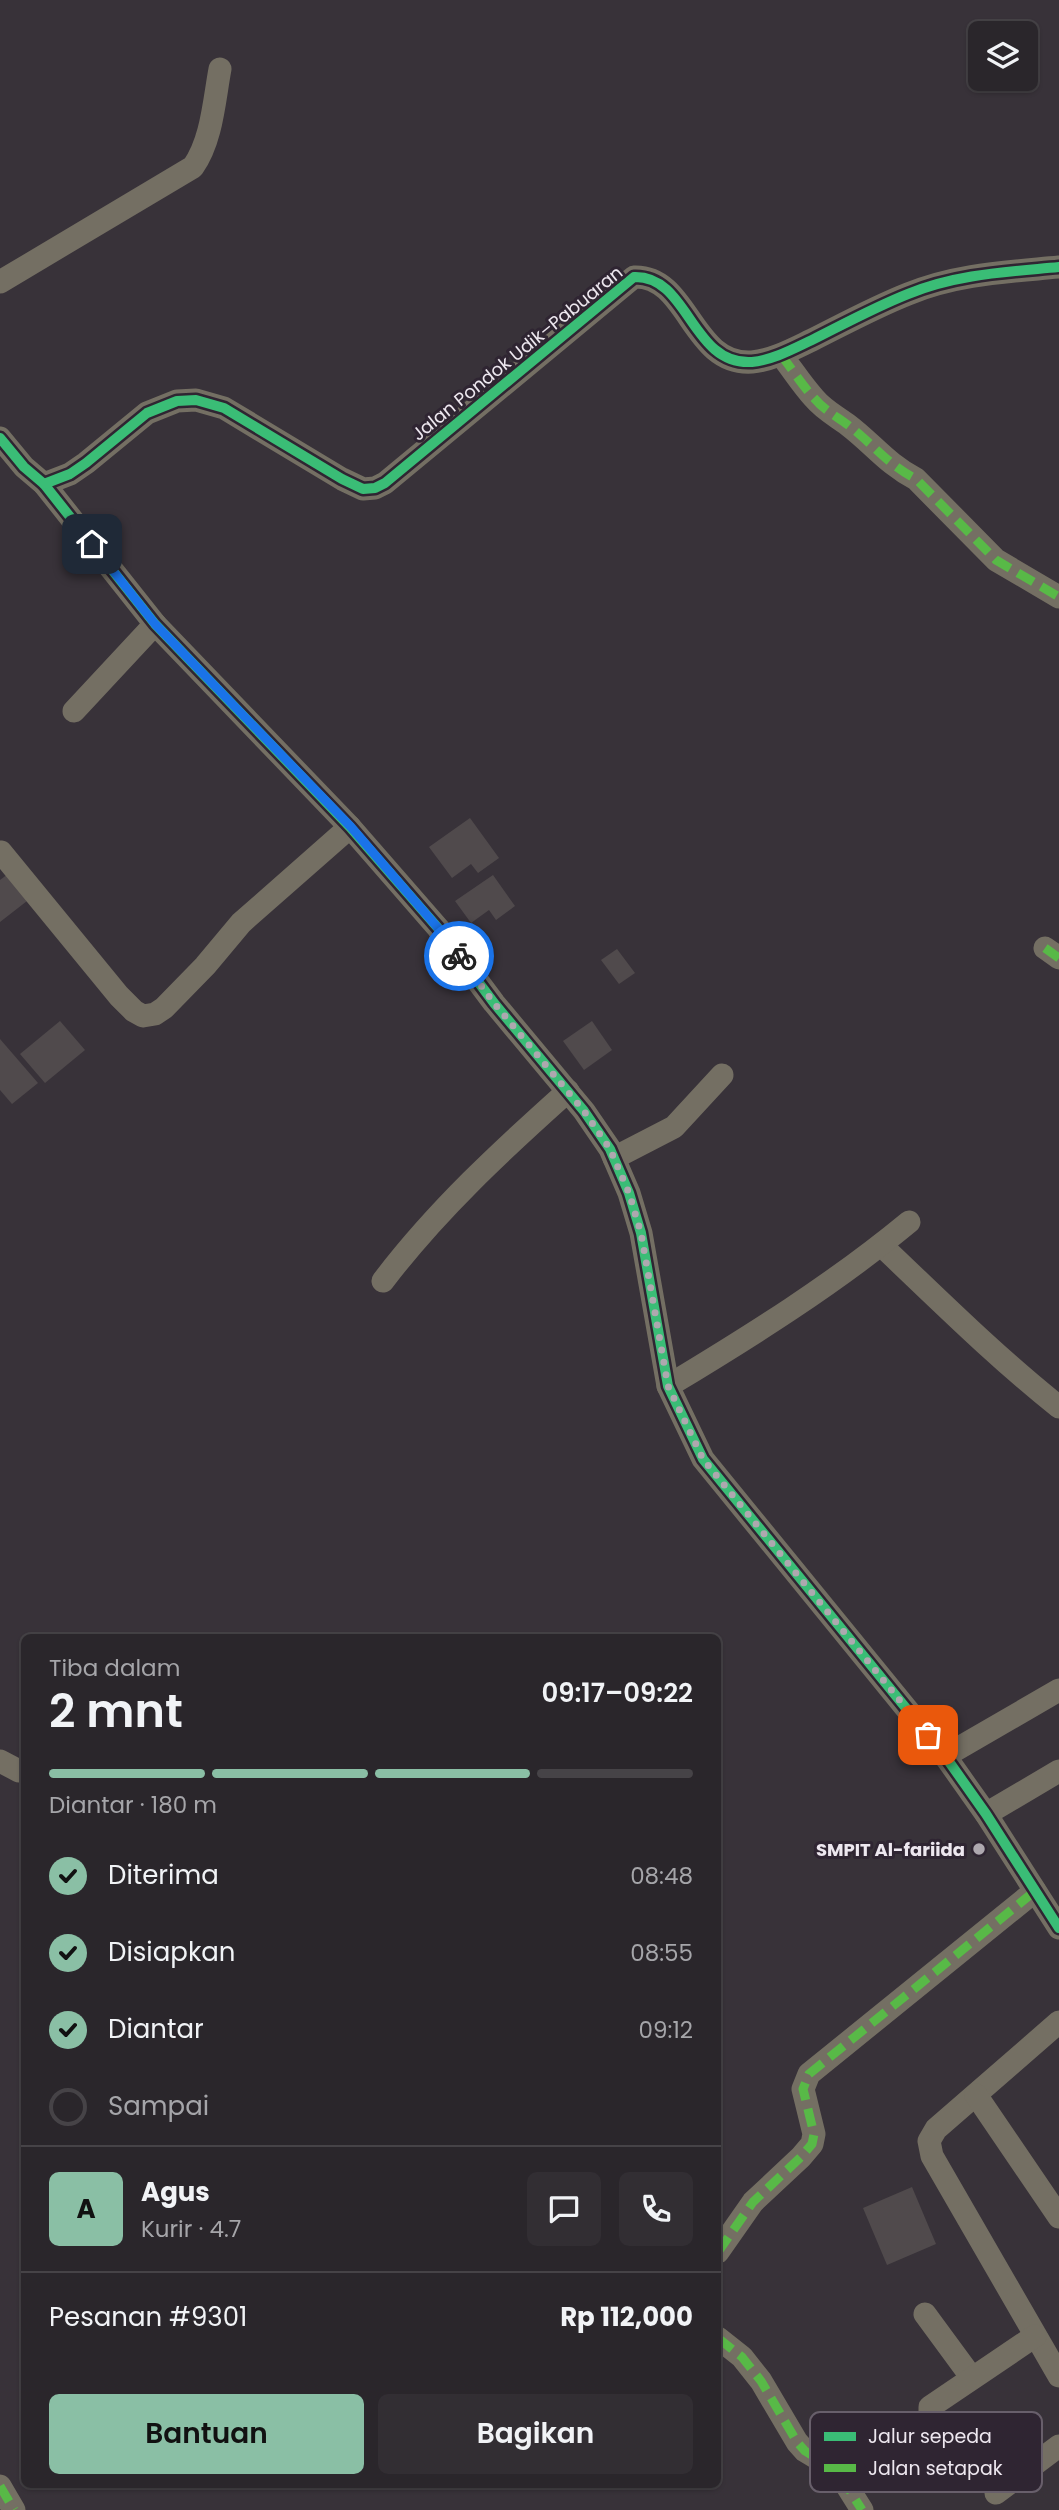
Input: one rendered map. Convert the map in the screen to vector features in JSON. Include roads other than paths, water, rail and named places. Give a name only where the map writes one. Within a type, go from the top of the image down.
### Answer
[{"type":"street","points":[[0,282],[193,167],[199,159],[210,124],[220,69]]},
{"type":"street","name":"Jalan Pondok Udik–Pabuaran","points":[[44,484],[70,474],[86,463],[147,413],[177,401],[196,400],[224,408],[342,479],[363,489],[375,488],[385,483],[634,277],[658,281],[710,345],[726,357],[751,362],[781,355],[930,285],[961,276],[1059,267]]},
{"type":"street","points":[[781,355],[827,411],[850,426],[872,449],[901,471],[916,478],[996,560],[1059,597]]},
{"type":"street","points":[[0,438],[24,467],[44,484],[155,624],[351,827],[438,928],[494,1003],[584,1111],[614,1158],[629,1193],[641,1233],[668,1386],[703,1459],[945,1756],[986,1814],[1059,1928]]},
{"type":"street","points":[[74,711],[155,624]]},
{"type":"street","points":[[1,852],[119,996],[143,1016],[155,1014],[164,1008],[205,966],[241,923],[351,827]]},
{"type":"street","points":[[614,1158],[674,1127],[722,1075]]},
{"type":"street","points":[[383,1281],[442,1210],[568,1091]]},
{"type":"street","points":[[668,1386],[756,1333],[881,1245],[909,1222]]},
{"type":"street","points":[[881,1245],[1015,1372],[1059,1406]]},
{"type":"street","points":[[945,1756],[1059,1690]]},
{"type":"street","points":[[986,1814],[1059,1771]]},
{"type":"street","points":[[721,2248],[753,2202],[812,2144],[814,2134],[803,2089],[809,2074],[1035,1891]]},
{"type":"street","points":[[1059,2022],[936,2129],[929,2141],[932,2156],[1059,2376]]},
{"type":"street","points":[[976,2095],[1059,2217]]},
{"type":"street","points":[[925,2314],[972,2378]]},
{"type":"street","points":[[930,2412],[930,2407],[1035,2336]]},
{"type":"street","points":[[721,2340],[742,2357],[766,2389],[797,2442],[810,2454]]},
{"type":"street","points":[[1042,2459],[1059,2446]]},
{"type":"street","points":[[0,2486],[14,2510]]},
{"type":"street","points":[[850,2492],[862,2510]]},
{"type":"place","name":"SMPIT Al-fariida","points":[[979,1849]]}]
